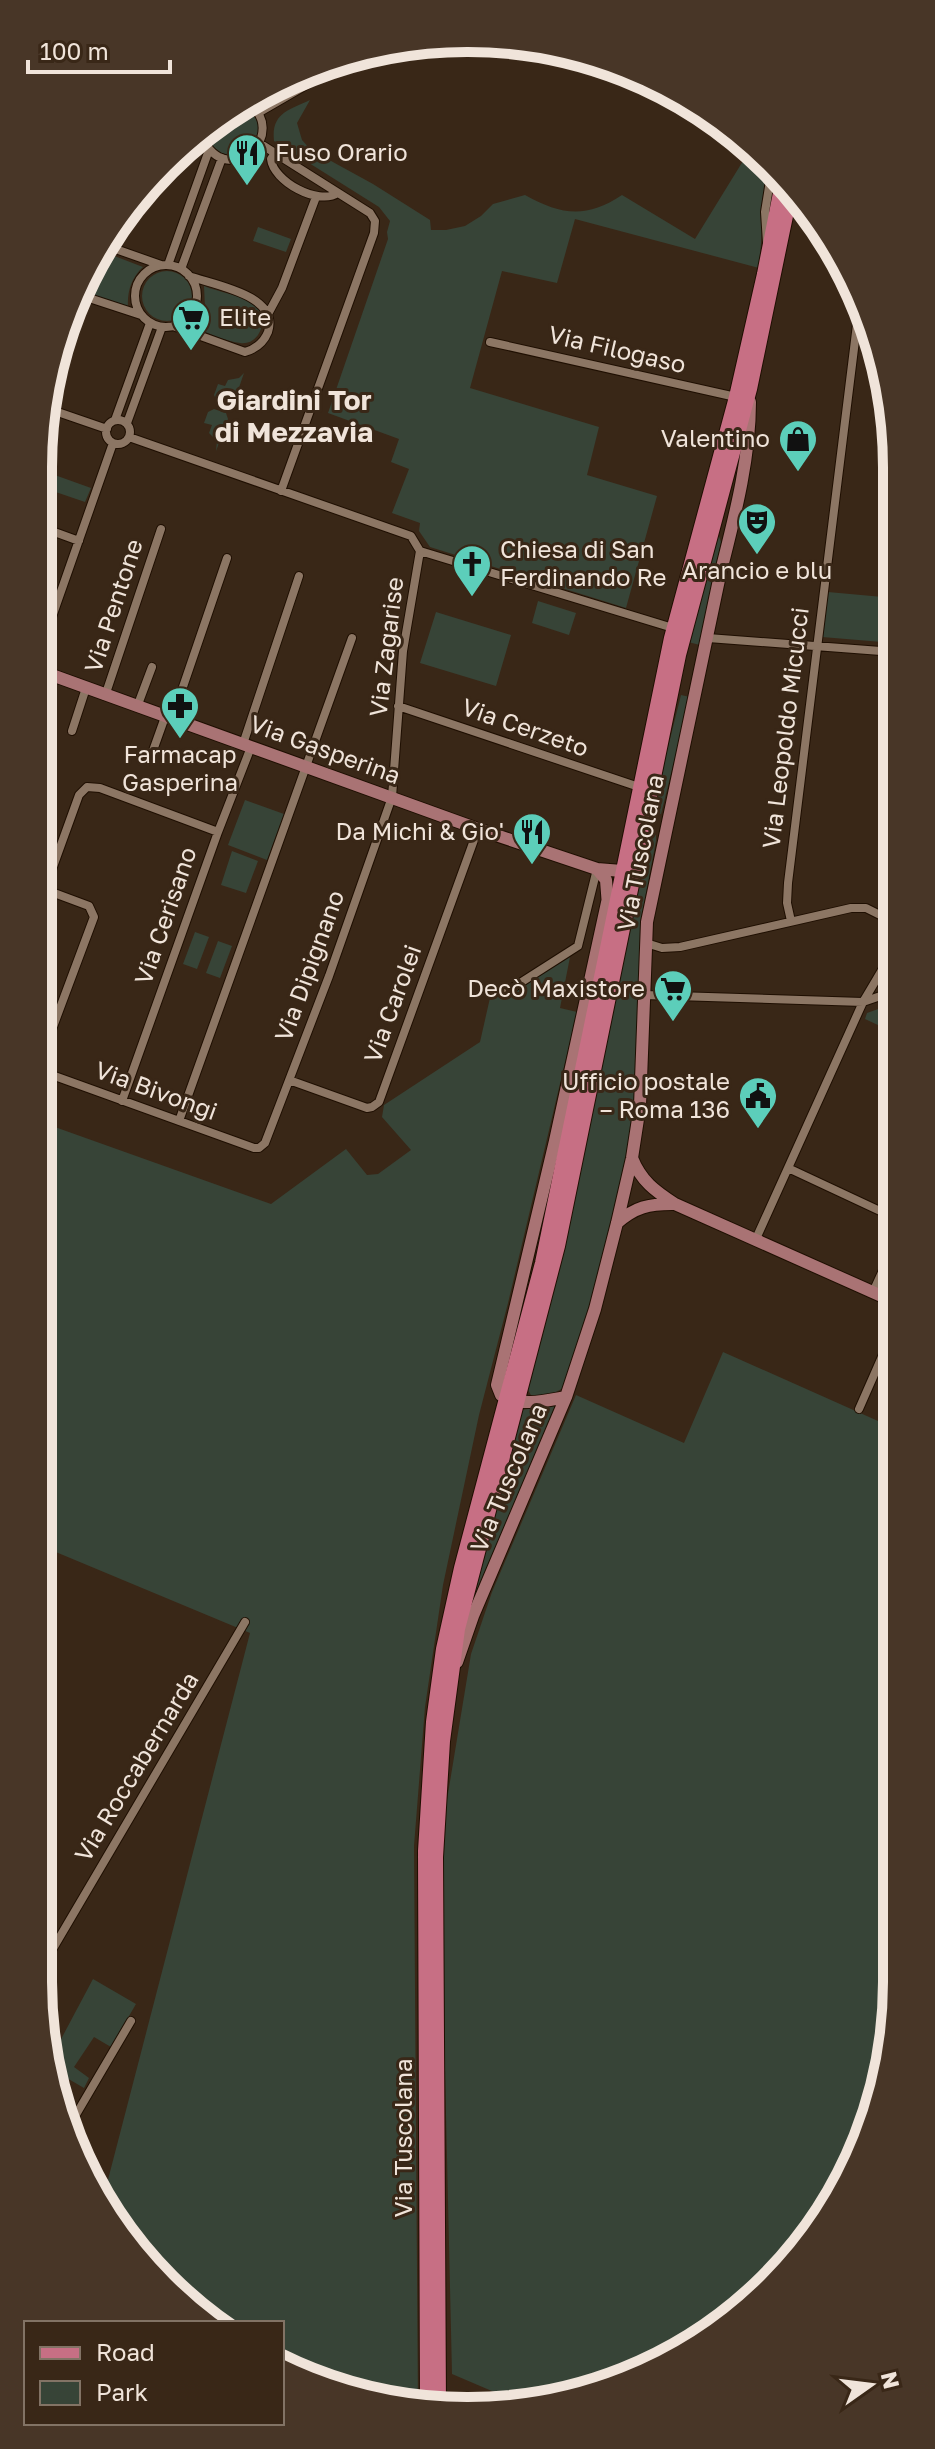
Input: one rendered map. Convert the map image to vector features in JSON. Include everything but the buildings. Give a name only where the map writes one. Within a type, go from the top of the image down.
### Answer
[{"type":"main road","name":"Via Tuscolana","points":[[427,2395],[424,1873],[431,1742],[441,1663],[453,1599],[569,1198],[638,824],[679,655],[780,194]]},
{"type":"main road","name":"Via Tuscolana","points":[[439,2396],[435,1880],[440,1770],[450,1684],[464,1601],[513,1400],[622,871],[638,824],[639,787],[673,628],[750,389],[788,204]]},
{"type":"street","points":[[258,113],[308,84]]},
{"type":"street","points":[[206,145],[222,158],[248,156],[259,143],[262,133],[262,123],[256,111]]},
{"type":"street","points":[[259,143],[371,214],[375,221],[375,230],[281,491]]},
{"type":"street","points":[[165,265],[209,150]]},
{"type":"street","points":[[275,153],[271,159],[275,171],[286,181],[316,197],[326,198],[338,193]]},
{"type":"street","points":[[181,269],[222,158]]},
{"type":"street","points":[[768,253],[764,216],[770,183]]},
{"type":"street","points":[[89,298],[141,315],[150,323],[162,327],[173,326],[247,352],[259,345],[267,334],[268,314],[282,288],[316,197]]},
{"type":"street","points":[[115,249],[181,269],[189,276],[254,299],[265,307],[268,314]]},
{"type":"street","points":[[141,315],[135,297],[139,280],[153,267],[165,265]]},
{"type":"street","points":[[173,326],[190,315],[195,306],[197,295],[189,276]]},
{"type":"street","points":[[150,323],[115,420],[107,429],[107,437],[113,443],[124,443],[129,437],[127,423],[162,327]]},
{"type":"street","name":"Via Leopoldo Micucci","points":[[791,921],[787,893],[857,324]]},
{"type":"street","name":"Via Filogaso","points":[[490,342],[736,397]]},
{"type":"street","name":"Via Tuscolana","points":[[450,1684],[473,1616],[566,1397],[595,1309],[617,1223],[632,1158],[641,1091],[648,916],[728,542],[749,430],[750,389]]},
{"type":"street","points":[[56,412],[107,429]]},
{"type":"street","points":[[115,420],[127,423]]},
{"type":"street","points":[[129,437],[411,536],[420,551],[673,628]]},
{"type":"street","points":[[52,617],[113,443]]},
{"type":"street","points":[[708,524],[722,527],[728,542]]},
{"type":"street","name":"Via Pentone","points":[[105,696],[161,529]]},
{"type":"street","points":[[52,531],[79,541]]},
{"type":"street","name":"Via Zagarise","points":[[392,797],[403,651],[420,551]]},
{"type":"street","points":[[150,759],[169,718],[227,558]]},
{"type":"street","name":"Via Cerisano","points":[[122,1101],[218,832],[299,576]]},
{"type":"street","points":[[179,1121],[352,638]]},
{"type":"street","points":[[708,638],[883,651]]},
{"type":"street","points":[[137,707],[152,667]]},
{"type":"street","name":"Via Gasperina","points":[[52,675],[478,829],[597,869],[622,871]]},
{"type":"street","points":[[72,731],[86,688]]},
{"type":"street","name":"Via Cerzeto","points":[[398,706],[639,787]]},
{"type":"street","points":[[52,861],[79,795],[87,787],[100,788],[218,832]]},
{"type":"street","name":"Via Dipignano","points":[[261,1147],[329,976],[392,797]]},
{"type":"street","points":[[638,824],[659,830],[665,839]]},
{"type":"street","name":"Via Carolei","points":[[289,1080],[367,1108],[379,1102],[478,829]]},
{"type":"street","points":[[597,869],[605,877],[608,898],[606,954]]},
{"type":"street","points":[[503,994],[578,946],[597,869]]},
{"type":"street","name":"Via Bivongi","points":[[52,892],[89,906],[94,917],[52,1030]]},
{"type":"street","name":"Via Tuscolana","points":[[513,1400],[499,1393],[497,1385],[608,898]]},
{"type":"street","points":[[646,943],[662,948],[677,947],[845,909],[862,908],[883,916]]},
{"type":"street","points":[[755,1241],[863,1002],[883,968]]},
{"type":"street","points":[[644,995],[863,1002],[883,995]]},
{"type":"street","name":"Via Bivongi","points":[[52,1074],[254,1148],[261,1147]]},
{"type":"street","points":[[555,1141],[581,1074]]},
{"type":"street","points":[[632,1158],[648,1185],[675,1204],[883,1297]]},
{"type":"street","points":[[788,1168],[883,1212]]},
{"type":"street","points":[[617,1223],[642,1206],[675,1204]]},
{"type":"street","points":[[873,1292],[883,1270]]},
{"type":"street","points":[[859,1409],[883,1354]]},
{"type":"street","points":[[513,1400],[536,1402],[566,1397]]},
{"type":"street","name":"Via Roccabernarda","points":[[52,1950],[245,1622]]},
{"type":"street","points":[[75,2117],[131,2021]]},
{"type":"green space","points":[[310,100],[297,123],[302,140],[311,150],[430,220],[431,230],[465,226],[493,204],[525,195],[550,207],[574,212],[597,208],[622,195],[695,239],[743,161],[766,179],[759,268],[575,219],[557,283],[502,271],[470,388],[599,427],[587,475],[657,496],[626,608],[430,547],[419,531],[420,523],[392,513],[409,469],[391,462],[399,439],[328,413],[388,239],[390,221],[379,207],[274,141],[275,124],[289,110]]},
{"type":"green space","points":[[251,113],[255,117],[258,124],[256,137],[241,155],[220,152],[210,142],[237,122]]},
{"type":"green space","points":[[258,227],[291,239],[286,252],[253,241]]},
{"type":"green space","points":[[111,255],[143,267],[131,286],[128,308],[90,295]]},
{"type":"green space","points":[[167,271],[185,278],[192,296],[185,314],[167,321],[149,314],[142,296],[149,278]]},
{"type":"green space","points":[[204,286],[247,300],[258,308],[262,321],[254,340],[234,342],[192,327],[205,308]]},
{"type":"green space","points":[[244,373],[234,402],[229,406],[217,401],[214,395],[218,384],[225,386],[228,380],[239,378]]},
{"type":"green space","points":[[214,409],[226,413],[228,419],[216,451],[217,441],[209,433],[212,425],[204,423],[208,412]]},
{"type":"green space","points":[[52,474],[91,488],[85,502],[52,491]]},
{"type":"green space","points":[[717,530],[721,542],[700,645],[688,642]]},
{"type":"green space","points":[[828,592],[883,597],[883,642],[822,637]]},
{"type":"green space","points":[[538,601],[576,613],[569,635],[532,623]]},
{"type":"green space","points":[[436,612],[511,635],[496,686],[420,663]]},
{"type":"green space","points":[[681,695],[690,697],[661,814],[652,811]]},
{"type":"green space","points":[[245,800],[284,814],[267,860],[228,845]]},
{"type":"green space","points":[[648,829],[656,835],[656,841],[641,919],[633,1123],[627,1157],[603,1257],[563,1388],[551,1395],[532,1397],[527,1388]]},
{"type":"green space","points":[[232,851],[258,861],[246,893],[221,885]]},
{"type":"green space","points":[[195,932],[209,937],[197,969],[183,964]]},
{"type":"green space","points":[[218,941],[232,946],[220,978],[206,973]]},
{"type":"green space","points":[[570,957],[560,1008],[577,1012],[479,1415],[443,1585],[425,1707],[414,1846],[418,2394],[360,2383],[284,2354],[284,2321],[229,2321],[194,2294],[155,2255],[106,2186],[250,1633],[52,1550],[52,1126],[271,1204],[346,1149],[367,1175],[378,1174],[411,1150],[382,1117],[384,1105],[480,1042],[492,989],[510,993]]},
{"type":"green space","points":[[883,1007],[883,1027],[865,1019],[867,1013]]},
{"type":"green space","points":[[723,1352],[883,1423],[883,1982],[875,2063],[861,2115],[827,2189],[780,2255],[741,2294],[698,2327],[627,2365],[575,2383],[502,2395],[452,2374],[440,1854],[471,1654],[492,1592],[576,1395],[684,1443]]},
{"type":"green space","points":[[557,1405],[472,1611],[468,1613],[521,1410]]},
{"type":"green space","points":[[93,1979],[136,2004],[111,2047],[94,2037],[74,2067],[89,2078],[84,2088],[63,2076],[57,2046]]},
{"type":"place","name":"Fuso Orario","points":[[247,187]]},
{"type":"place","name":"Elite","points":[[191,352]]},
{"type":"place","name":"Valentino","points":[[798,473]]},
{"type":"place","name":"Arancio e blu","points":[[757,556]]},
{"type":"place","name":"Chiesa di San Ferdinando Re","points":[[472,598]]},
{"type":"place","name":"Farmacap Gasperina","points":[[180,740]]},
{"type":"place","name":"Da Michi & Gio'","points":[[532,866]]},
{"type":"place","name":"Decò Maxistore","points":[[673,1023]]},
{"type":"place","name":"Ufficio postale – Roma 136","points":[[758,1130]]},
{"type":"district","name":"Giardini Tor di Mezzavia","points":[[294,416]]}]
